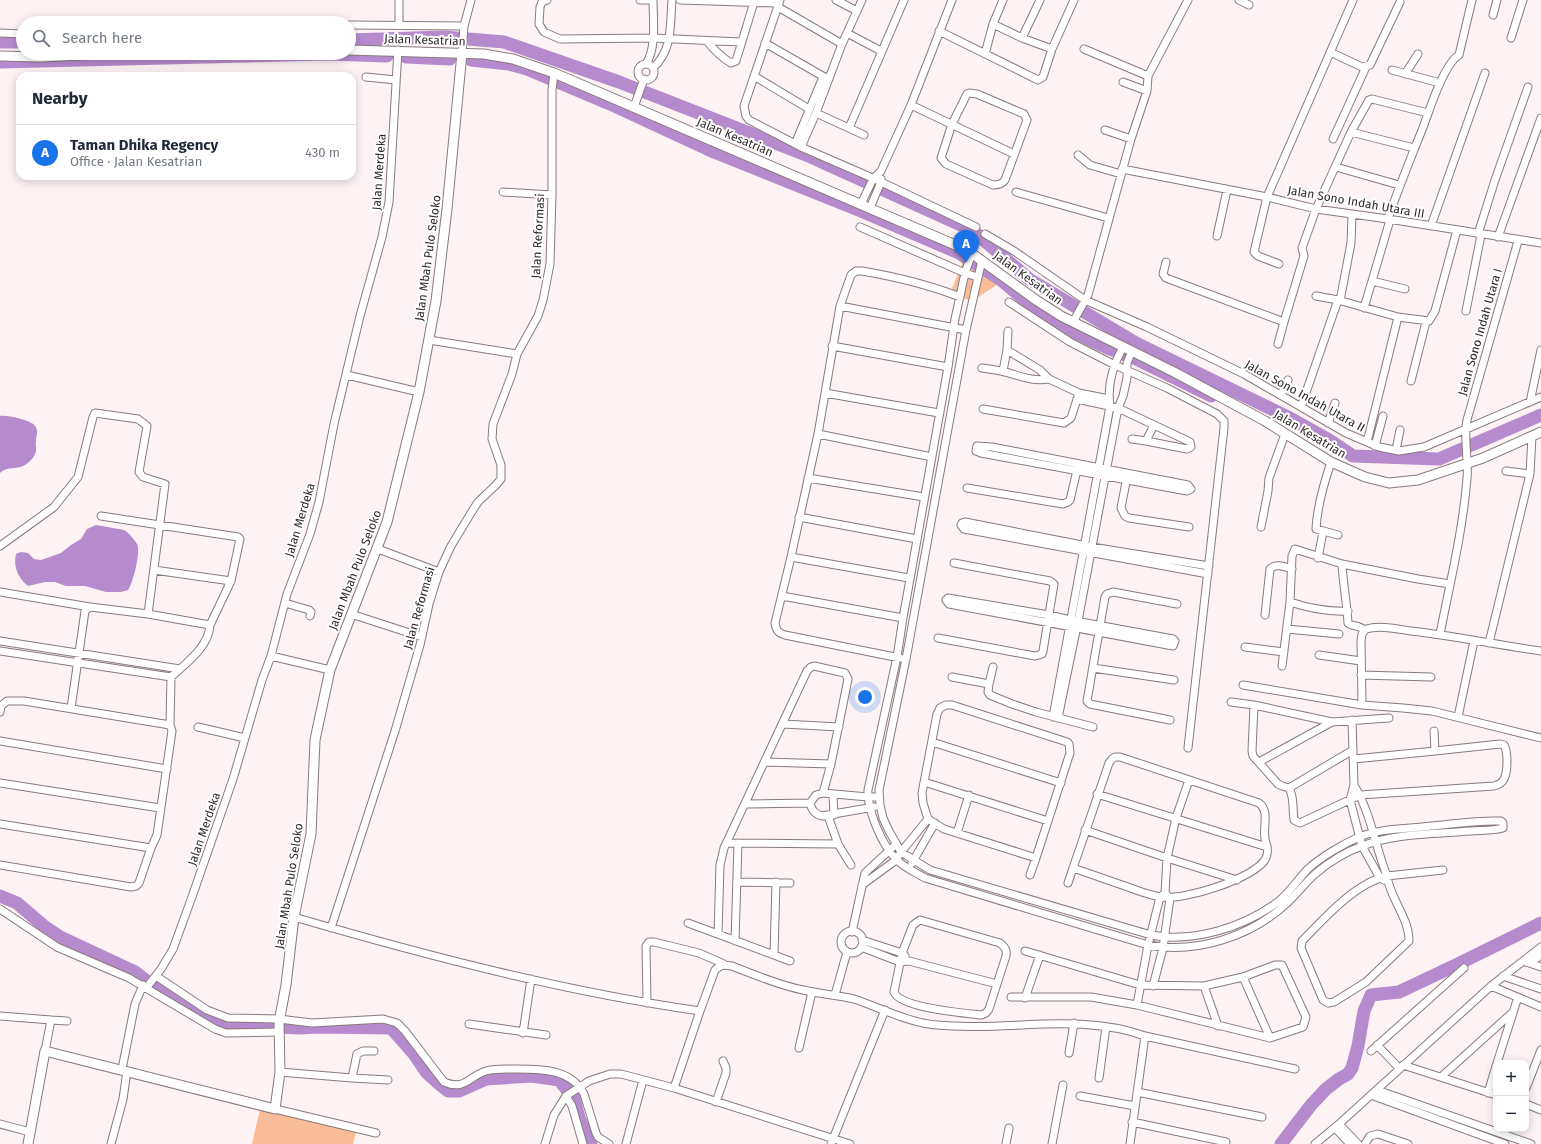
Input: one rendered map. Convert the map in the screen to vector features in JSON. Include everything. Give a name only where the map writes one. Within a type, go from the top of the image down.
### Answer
[{"type":"street","points":[[399,0],[399,21]]},
{"type":"street","points":[[462,56],[464,29],[471,0]]},
{"type":"street","points":[[547,0],[542,2],[540,7],[539,24],[541,29],[549,35],[560,39],[581,40],[653,38],[741,42]]},
{"type":"street","points":[[640,0],[653,0],[653,38],[649,59],[646,64],[640,66],[638,70],[639,75],[647,80],[652,77],[654,74],[654,68],[662,60],[670,39],[672,0]]},
{"type":"street","points":[[680,0],[777,3],[842,44]]},
{"type":"street","points":[[836,0],[857,11]]},
{"type":"street","points":[[798,145],[809,109],[826,78],[862,0]]},
{"type":"street","points":[[849,128],[904,0]]},
{"type":"street","points":[[867,204],[872,181],[881,171],[911,104],[952,0]]},
{"type":"street","points":[[985,54],[993,24],[1003,0]]},
{"type":"street","points":[[1022,38],[1040,0]]},
{"type":"street","points":[[939,31],[1038,80],[1044,76],[1052,49],[1074,0]]},
{"type":"street","points":[[1074,320],[1084,303],[1121,172],[1147,91],[1148,76],[1188,0]]},
{"type":"street","points":[[1239,0],[1249,5]]},
{"type":"street","points":[[1279,264],[1258,256],[1254,252],[1267,198],[1353,0]]},
{"type":"street","points":[[1364,308],[1399,185],[1440,83],[1453,58],[1459,55],[1472,0]]},
{"type":"street","points":[[1493,15],[1497,0]]},
{"type":"street","points":[[1511,38],[1523,0]]},
{"type":"street","points":[[707,41],[715,51],[731,63],[734,63],[737,58],[754,2]]},
{"type":"street","points":[[1333,139],[1366,67],[1370,65],[1375,57],[1400,2]]},
{"type":"street","points":[[777,3],[766,43],[744,106],[746,116],[749,120],[880,185],[976,226]]},
{"type":"street","points":[[356,24],[399,21],[464,29]]},
{"type":"street","points":[[993,24],[1022,38],[1052,49]]},
{"type":"street","points":[[0,33],[16,34]]},
{"type":"street","points":[[847,33],[881,51]]},
{"type":"street","points":[[766,43],[826,78]]},
{"type":"street","points":[[1084,49],[1148,76]]},
{"type":"street","name":"Jalan Kesatrian","points":[[356,51],[398,55],[499,56],[635,104],[867,204],[971,255],[1036,300],[1122,348],[1264,421],[1331,462],[1365,477],[1389,483],[1418,480],[1468,459],[1507,448],[1537,434]]},
{"type":"street","points":[[1330,52],[1362,67],[1366,67]]},
{"type":"street","points":[[1405,74],[1418,54]]},
{"type":"street","name":"Jalan Merdeka","points":[[146,986],[155,977],[172,950],[187,912],[233,779],[262,680],[271,656],[285,603],[296,569],[310,534],[334,424],[389,202],[398,55]]},
{"type":"street","points":[[0,56],[16,56]]},
{"type":"street","name":"Jalan Mbah Pulo Seloko","points":[[275,1109],[280,1072],[279,1026],[286,985],[294,917],[311,834],[315,740],[330,670],[378,549],[389,515],[419,392],[436,301],[448,209],[462,56]]},
{"type":"street","points":[[646,64],[654,68]]},
{"type":"street","points":[[1392,70],[1440,83]]},
{"type":"street","points":[[1431,226],[1485,73]]},
{"type":"street","name":"Jalan Reformasi","points":[[331,928],[395,731],[439,572],[452,546],[478,502],[496,485],[501,478],[502,465],[492,438],[493,424],[512,374],[517,354],[538,316],[543,300],[550,264],[552,195],[552,90],[554,75]]},
{"type":"street","points":[[754,76],[809,109]]},
{"type":"street","points":[[366,77],[396,80]]},
{"type":"street","points":[[798,145],[816,113],[826,78]]},
{"type":"street","points":[[635,104],[644,79]]},
{"type":"street","points":[[1123,82],[1147,91]]},
{"type":"street","points":[[1466,311],[1480,234],[1495,180],[1528,87]]},
{"type":"street","points":[[969,92],[1024,114],[1027,120],[1026,124],[1005,180],[1002,183],[993,185],[946,164],[941,158],[952,124],[969,92]]},
{"type":"street","points":[[1278,344],[1304,256],[1302,248],[1316,209],[1351,132],[1369,100],[1428,113]]},
{"type":"street","points":[[911,104],[1014,154]]},
{"type":"street","points":[[816,113],[864,134]]},
{"type":"street","points":[[1498,237],[1541,118]]},
{"type":"street","points":[[1105,130],[1131,139]]},
{"type":"street","points":[[1351,132],[1414,148]]},
{"type":"street","name":"Jalan Sono Indah Utara III","points":[[1078,155],[1090,165],[1121,172],[1227,190],[1316,209],[1389,219],[1518,241],[1541,243]]},
{"type":"street","points":[[1336,166],[1399,185]]},
{"type":"street","points":[[867,204],[880,185],[881,171]]},
{"type":"street","points":[[1217,236],[1227,190]]},
{"type":"street","points":[[503,192],[552,195]]},
{"type":"street","points":[[1016,192],[1108,218]]},
{"type":"street","points":[[1301,407],[1339,300],[1351,243],[1352,215]]},
{"type":"street","points":[[860,227],[965,273],[978,274]]},
{"type":"street","points":[[1411,381],[1426,322],[1429,321],[1435,311],[1456,230]]},
{"type":"street","name":"Jalan Sono Indah Utara II","points":[[985,234],[1028,259],[1084,303],[1207,356],[1281,395],[1328,423],[1375,446],[1407,451],[1424,447],[1465,432],[1541,397]]},
{"type":"street","name":"Jalan Sono Indah Utara I","points":[[1440,634],[1462,515],[1468,459],[1465,432],[1471,405],[1518,241]]},
{"type":"street","points":[[971,255],[965,273],[955,319],[936,436],[902,618],[897,658],[879,737],[868,797],[870,808],[881,836],[896,860],[925,878],[1148,945],[1163,948],[1178,948],[1207,944],[1238,934],[1256,926],[1286,904],[1315,874],[1340,856],[1362,846],[1391,838],[1436,830],[1499,821],[1503,822],[1504,827],[1498,829],[1436,830],[1374,832],[1359,837],[1335,850],[1309,868],[1279,900],[1250,918],[1227,928],[1201,935],[1164,938],[1040,904],[930,870],[901,852],[888,831],[880,805],[879,790],[906,659],[966,330],[981,261]]},
{"type":"street","points":[[1166,262],[1163,274],[1166,278],[1284,322]]},
{"type":"street","points":[[906,659],[779,633],[775,623],[818,434],[832,346],[840,306],[848,280],[856,271],[862,271],[909,280],[960,297]]},
{"type":"street","points":[[1372,281],[1405,289]]},
{"type":"street","points":[[1316,296],[1339,300],[1398,317],[1426,322]]},
{"type":"street","points":[[1009,302],[1070,342],[1127,367],[1217,414],[1224,421],[1188,748]]},
{"type":"street","points":[[840,306],[966,330]]},
{"type":"street","points":[[1367,442],[1398,317]]},
{"type":"street","points":[[955,319],[968,321]]},
{"type":"street","points":[[1003,371],[1007,350],[1008,331]]},
{"type":"street","points":[[429,340],[517,354]]},
{"type":"street","points":[[832,346],[948,367]]},
{"type":"street","points":[[1102,471],[1110,383],[1122,348]]},
{"type":"street","points":[[1007,350],[1040,370],[1049,379],[1078,396],[1109,403],[1190,442],[1191,447],[1187,449],[1132,438]]},
{"type":"street","points":[[1530,402],[1541,350]]},
{"type":"street","points":[[1055,717],[1074,624],[1102,471],[1118,408],[1126,385],[1127,367],[1132,353]]},
{"type":"street","points":[[982,368],[1003,371],[1017,376],[1037,380],[1049,379]]},
{"type":"street","points":[[346,375],[419,392]]},
{"type":"street","points":[[1281,395],[1288,380]]},
{"type":"street","points":[[825,393],[939,413]]},
{"type":"street","points":[[983,409],[1064,423],[1071,418],[1078,396]]},
{"type":"street","points":[[1328,423],[1335,403]]},
{"type":"street","points":[[0,546],[54,506],[78,477],[95,413],[138,419],[147,426],[139,472],[143,477],[165,484],[148,614]]},
{"type":"street","points":[[1375,446],[1383,416]]},
{"type":"street","points":[[1146,442],[1154,425]]},
{"type":"street","points":[[1396,450],[1400,430]]},
{"type":"street","points":[[818,434],[932,457]]},
{"type":"street","points":[[1261,527],[1269,478],[1285,434]]},
{"type":"street","points":[[1489,644],[1530,474],[1537,434]]},
{"type":"street","points":[[936,436],[946,437]]},
{"type":"street","points":[[1017,456],[981,453],[975,449],[977,446],[980,446],[1017,456],[1127,476],[1187,491],[1191,489],[1188,485],[1127,476]]},
{"type":"street","points":[[1331,462],[1324,481],[1316,529],[1338,535]]},
{"type":"street","points":[[967,488],[1063,504],[1070,500],[1077,467]]},
{"type":"street","points":[[1506,471],[1530,474]]},
{"type":"street","points":[[1127,476],[1121,508],[1125,516],[1129,518],[1189,527]]},
{"type":"street","points":[[808,478],[924,497]]},
{"type":"street","points":[[921,514],[932,516]]},
{"type":"street","points":[[0,865],[131,887],[136,886],[139,883],[151,848],[157,836],[172,731],[170,725],[171,677],[203,645],[210,625],[232,580],[240,539],[238,537],[101,516]]},
{"type":"street","points":[[799,518],[916,539]]},
{"type":"street","points":[[1019,536],[966,522],[962,523],[961,525],[964,529],[1019,536],[1145,559],[1208,574]]},
{"type":"street","points":[[920,525],[930,527]]},
{"type":"street","points":[[1318,558],[1323,532]]},
{"type":"street","points":[[378,549],[439,572]]},
{"type":"street","points":[[1282,666],[1290,602],[1292,556],[1295,549],[1318,558],[1342,564],[1450,584]]},
{"type":"street","points":[[791,557],[909,578]]},
{"type":"street","points":[[1145,559],[1209,566]]},
{"type":"street","points":[[938,638],[1035,656],[1042,654],[1043,651],[1055,588],[1054,584],[1050,581],[954,563]]},
{"type":"street","points":[[1342,564],[1343,586],[1349,624],[1359,626],[1364,630],[1382,628],[1440,634],[1489,644],[1541,651]]},
{"type":"street","points":[[1265,614],[1270,569],[1277,566],[1292,569]]},
{"type":"street","points":[[154,570],[232,580]]},
{"type":"street","points":[[0,592],[90,607],[148,614],[210,625]]},
{"type":"street","points":[[1170,720],[1088,703],[1105,597],[1110,592],[1178,604]]},
{"type":"street","points":[[782,596],[902,618]]},
{"type":"street","points":[[1074,624],[1049,615],[990,608],[949,604],[946,600],[950,598],[990,608],[1048,623],[1074,624],[1151,638]]},
{"type":"street","points":[[1290,602],[1315,609],[1348,611]]},
{"type":"street","points":[[285,603],[309,610],[311,612],[310,616]]},
{"type":"street","points":[[71,708],[85,611],[90,607]]},
{"type":"street","points":[[351,614],[422,637]]},
{"type":"street","points":[[1287,629],[1339,634]]},
{"type":"street","points":[[1362,705],[1361,636],[1364,630]]},
{"type":"street","points":[[0,641],[180,669]]},
{"type":"street","points":[[1458,717],[1474,641]]},
{"type":"street","points":[[899,646],[908,648]]},
{"type":"street","points":[[1246,647],[1284,652]]},
{"type":"street","points":[[0,651],[171,677]]},
{"type":"street","points":[[271,656],[330,670]]},
{"type":"street","points":[[1319,656],[1361,661]]},
{"type":"street","points":[[718,934],[720,865],[724,848],[728,843],[807,671],[810,667],[814,666],[845,673],[847,675],[848,683],[831,764],[823,793]]},
{"type":"street","points":[[993,667],[988,692],[993,697],[1055,717],[1093,727]]},
{"type":"street","points":[[1093,668],[1174,680]]},
{"type":"street","points":[[1361,675],[1431,677]]},
{"type":"street","points":[[952,677],[989,684]]},
{"type":"street","points":[[1243,685],[1362,705],[1420,710],[1458,717],[1541,738]]},
{"type":"street","points":[[890,688],[899,690]]},
{"type":"street","points":[[0,712],[1,706],[7,701],[24,701],[170,725]]},
{"type":"street","points":[[1231,702],[1254,705],[1332,722],[1389,718]]},
{"type":"street","points":[[1030,875],[1036,858],[1061,783],[1070,753],[1069,744],[1067,742],[952,705],[946,705],[940,708],[937,714],[922,793],[923,803],[928,819],[944,829],[1036,858]]},
{"type":"street","points":[[1254,705],[1252,751],[1256,760],[1278,784],[1289,788],[1293,795],[1294,820],[1300,823],[1360,795],[1489,787],[1497,785],[1504,779],[1506,770],[1506,751],[1505,746],[1502,744],[1354,758]]},
{"type":"street","points":[[1352,720],[1354,785],[1350,800],[1359,837],[1362,846],[1385,879],[1403,914],[1409,941],[1366,982],[1334,1002],[1328,1003],[1323,1000],[1301,948],[1302,941],[1347,898],[1365,886],[1385,879],[1443,870]]},
{"type":"street","points":[[1259,762],[1332,722]]},
{"type":"street","points":[[783,724],[839,727]]},
{"type":"street","points":[[198,727],[245,738]]},
{"type":"street","points":[[1434,731],[1435,751]]},
{"type":"street","points":[[879,737],[889,739]]},
{"type":"street","points":[[0,741],[167,769]]},
{"type":"street","points":[[932,742],[1061,783]]},
{"type":"street","points":[[1289,788],[1353,750]]},
{"type":"street","points":[[1068,883],[1097,794],[1109,763],[1115,757],[1120,757],[1259,803],[1263,806],[1266,812],[1263,830],[1267,847],[1265,861],[1237,880],[1212,889],[1165,896],[1073,868]]},
{"type":"street","points":[[765,762],[831,764]]},
{"type":"street","points":[[1153,986],[1163,948],[1167,858],[1176,818],[1189,780]]},
{"type":"street","points":[[924,782],[1048,821]]},
{"type":"street","points":[[0,783],[160,808]]},
{"type":"street","points":[[1354,785],[1360,795],[1374,832],[1385,879]]},
{"type":"street","points":[[810,803],[816,795],[823,793],[833,795],[879,797]]},
{"type":"street","points":[[1097,794],[1267,847]]},
{"type":"street","points":[[833,795],[831,816],[838,844],[851,865]]},
{"type":"street","points":[[957,833],[969,795]]},
{"type":"street","points":[[745,804],[810,803]]},
{"type":"street","points":[[810,803],[816,814],[822,816],[831,816],[880,805]]},
{"type":"street","points":[[862,885],[896,860],[928,819]]},
{"type":"street","points":[[909,869],[913,859],[935,823]]},
{"type":"street","points":[[0,824],[151,848]]},
{"type":"street","points":[[1086,830],[1237,880]]},
{"type":"street","points":[[728,843],[838,844]]},
{"type":"street","points":[[735,941],[738,843]]},
{"type":"street","points":[[852,932],[865,873],[897,844]]},
{"type":"street","points":[[737,882],[790,883]]},
{"type":"street","points":[[774,955],[776,882]]},
{"type":"street","points":[[1137,1005],[1148,945],[1165,896]]},
{"type":"street","points":[[1038,912],[1040,904]]},
{"type":"street","points":[[0,910],[62,950],[146,986],[208,1025],[222,1032],[230,1033],[279,1026],[372,1019],[392,1021],[398,1023],[444,1082],[450,1084],[455,1085],[465,1083],[486,1071],[532,1069],[557,1072],[564,1075],[584,1094],[596,1133],[598,1137],[609,1144]]},
{"type":"street","points":[[294,917],[441,958],[531,979],[647,1003],[700,1011]]},
{"type":"street","points":[[920,920],[1000,943],[1004,946],[1006,951],[989,1008],[986,1013],[980,1015],[935,1009],[903,1001],[895,995],[894,992],[900,962],[913,925],[920,920]]},
{"type":"street","points":[[688,923],[790,961]]},
{"type":"street","points":[[862,944],[857,951],[852,953],[847,952],[842,948],[842,937],[846,933],[857,933],[862,944],[900,962],[909,961],[997,984]]},
{"type":"street","points":[[647,1003],[646,946],[650,942],[654,942],[699,953],[724,964],[779,984],[812,992],[835,995],[916,1021],[938,1026],[1074,1023],[1106,1027],[1295,1069]]},
{"type":"street","points":[[862,944],[902,953],[909,961]]},
{"type":"street","points":[[1526,962],[1541,947]]},
{"type":"street","points":[[1011,998],[1091,997],[1137,1005],[1270,1038],[1303,1027],[1306,1017],[1282,965],[1275,965],[1243,977],[1204,986],[1153,986],[1140,985],[1024,951]]},
{"type":"street","points":[[835,995],[847,952]]},
{"type":"street","points":[[1025,998],[1040,955]]},
{"type":"street","points":[[1315,1144],[1337,1126],[1491,986],[1503,976],[1541,955]]},
{"type":"street","points":[[1526,962],[1541,967]]},
{"type":"street","points":[[674,1088],[700,1011],[716,970],[719,966],[724,964]]},
{"type":"street","points":[[1371,1051],[1464,968]]},
{"type":"street","points":[[1503,976],[1541,989]]},
{"type":"street","points":[[155,977],[207,1010],[220,1016],[279,1026]]},
{"type":"street","points":[[1243,977],[1270,1038]]},
{"type":"street","points":[[523,1033],[531,979]]},
{"type":"street","points":[[111,1144],[123,1099],[125,1070],[136,1004],[146,986]]},
{"type":"street","points":[[1204,986],[1218,1026]]},
{"type":"street","points":[[1491,986],[1541,1007]]},
{"type":"street","points":[[799,1048],[812,992]]},
{"type":"street","points":[[1498,1060],[1518,997]]},
{"type":"street","points":[[832,1141],[885,1010]]},
{"type":"street","points":[[1441,1077],[1513,1012]]},
{"type":"street","points":[[0,1016],[67,1021]]},
{"type":"street","points":[[28,1144],[50,1020]]},
{"type":"street","points":[[1069,1053],[1074,1023]]},
{"type":"street","points":[[469,1024],[523,1033],[546,1035]]},
{"type":"street","points":[[1099,1078],[1106,1027]]},
{"type":"street","points":[[1130,1144],[1145,1036]]},
{"type":"street","points":[[1377,1045],[1401,1067],[1441,1077],[1493,1094]]},
{"type":"street","points":[[352,1078],[357,1054],[363,1050],[374,1051]]},
{"type":"street","points":[[1529,1080],[1541,1050]]},
{"type":"street","points":[[45,1051],[376,1133]]},
{"type":"street","points":[[716,1102],[726,1073],[726,1068],[723,1061]]},
{"type":"street","points":[[280,1072],[388,1080]]},
{"type":"street","points":[[545,1144],[554,1115],[567,1095],[589,1081],[610,1074],[621,1074],[674,1088],[832,1141],[850,1144]]},
{"type":"street","points":[[1488,1093],[1493,1076]]},
{"type":"street","points":[[626,1144],[643,1080]]},
{"type":"street","points":[[1052,1144],[1063,1085]]},
{"type":"street","points":[[1137,1092],[1262,1117]]},
{"type":"street","points":[[1374,1092],[1506,1144],[1511,1137],[1512,1132]]},
{"type":"street","points":[[567,1095],[572,1106],[583,1144]]},
{"type":"street","points":[[1080,1096],[1135,1106]]},
{"type":"street","points":[[1529,1105],[1541,1110]]},
{"type":"street","points":[[1416,1108],[1531,1144]]},
{"type":"street","points":[[1132,1122],[1226,1142]]},
{"type":"street","points":[[0,1124],[30,1132]]},
{"type":"street","points":[[1337,1126],[1350,1144]]},
{"type":"street","points":[[1337,1126],[1358,1144]]},
{"type":"street","points":[[1006,1144],[1009,1128]]},
{"type":"street","points":[[1364,1144],[1370,1136],[1378,1134],[1408,1144]]},
{"type":"shaded area","points":[[967,251],[1006,279],[972,301],[950,294]]},
{"type":"shaded area","points":[[0,416],[13,417],[29,422],[35,426],[37,431],[36,452],[32,459],[22,466],[7,469],[0,473]]},
{"type":"shaded area","points":[[96,525],[124,530],[137,544],[138,554],[136,567],[128,590],[121,592],[106,592],[85,586],[66,586],[55,582],[45,582],[28,586],[21,579],[17,572],[15,563],[16,554],[21,552],[28,553],[34,559],[41,560],[61,553],[81,539],[87,529]]},
{"type":"shaded area","points":[[261,1105],[357,1129],[353,1144],[252,1144]]},
{"type":"waterway","points":[[356,40],[444,37],[504,42],[619,82],[811,157],[972,230],[1029,279],[1136,343],[1288,417],[1329,440],[1353,456],[1439,459],[1541,415]]},
{"type":"waterway","points":[[0,42],[16,42]]},
{"type":"waterway","points":[[356,55],[387,56]]},
{"type":"waterway","points":[[406,57],[450,59]]},
{"type":"waterway","points":[[0,62],[82,60]]},
{"type":"waterway","points":[[471,60],[509,64],[527,69],[617,107],[714,152],[861,211],[959,253],[1001,280],[1050,321],[1107,348],[1136,359],[1211,396]]},
{"type":"waterway","points":[[0,896],[17,903],[45,927],[60,937],[135,972],[153,986],[202,1016],[222,1024],[299,1028],[391,1028],[414,1054],[427,1073],[448,1091],[459,1091],[486,1079],[532,1076],[559,1080],[574,1098],[579,1118],[591,1144]]},
{"type":"waterway","points":[[1281,1144],[1311,1105],[1326,1089],[1348,1074],[1352,1068],[1358,1046],[1364,1011],[1371,995],[1399,992],[1541,923]]},
{"type":"place","name":"Taman Dhika Regency","points":[[966,263]]}]
